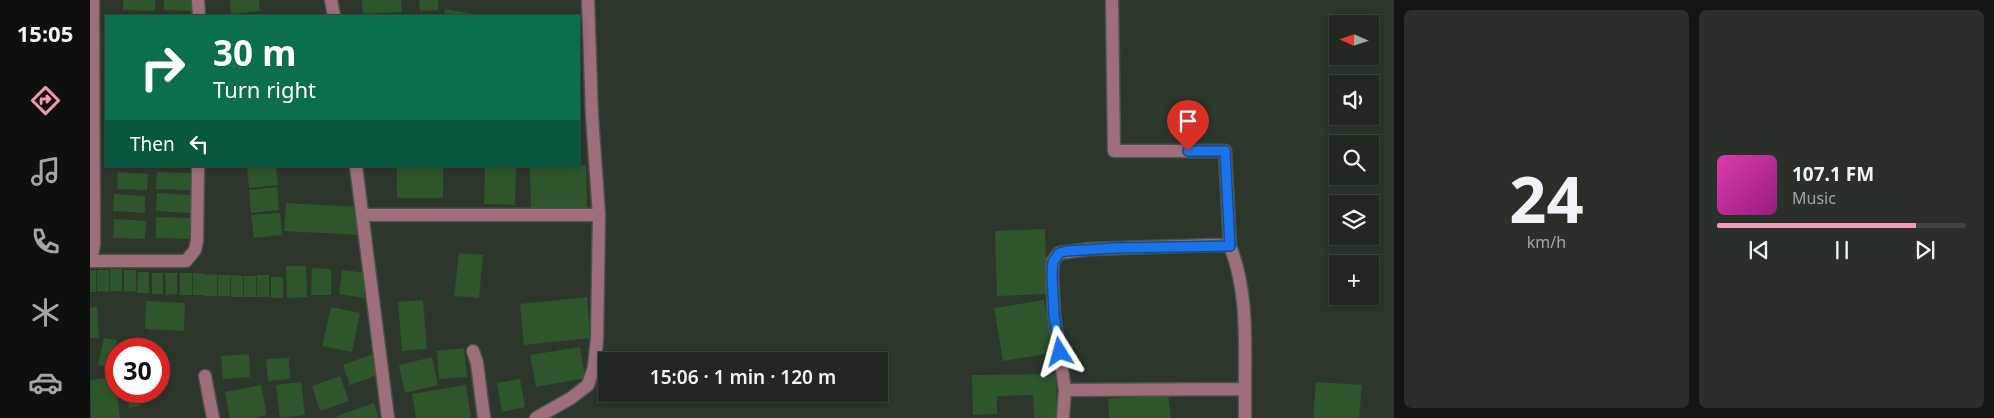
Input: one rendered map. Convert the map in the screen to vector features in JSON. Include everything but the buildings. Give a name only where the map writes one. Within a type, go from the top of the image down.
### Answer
[{"type":"street","points":[[94,0],[94,244],[90,261],[186,261],[195,250],[197,241],[198,167]]},
{"type":"street","points":[[198,0],[199,15]]},
{"type":"street","points":[[331,0],[334,15]]},
{"type":"street","points":[[536,418],[571,398],[588,385],[592,376],[597,340],[599,215],[592,116],[588,0]]},
{"type":"street","points":[[1112,0],[1114,151],[1225,151],[1230,246],[1235,258],[1245,312],[1245,418]]},
{"type":"street","points":[[356,167],[364,215],[379,358],[388,418]]},
{"type":"street","points":[[364,215],[599,215]]},
{"type":"street","points":[[1064,418],[1065,390],[1054,315],[1052,274],[1053,262],[1059,253],[1115,248],[1230,246]]},
{"type":"street","points":[[473,352],[477,363],[484,418]]},
{"type":"street","points":[[206,376],[213,418]]},
{"type":"street","points":[[1065,390],[1245,389]]},
{"type":"route","points":[[1060,352],[1054,315],[1052,274],[1053,262],[1059,253],[1090,249],[1230,246],[1225,151],[1188,151]]}]
